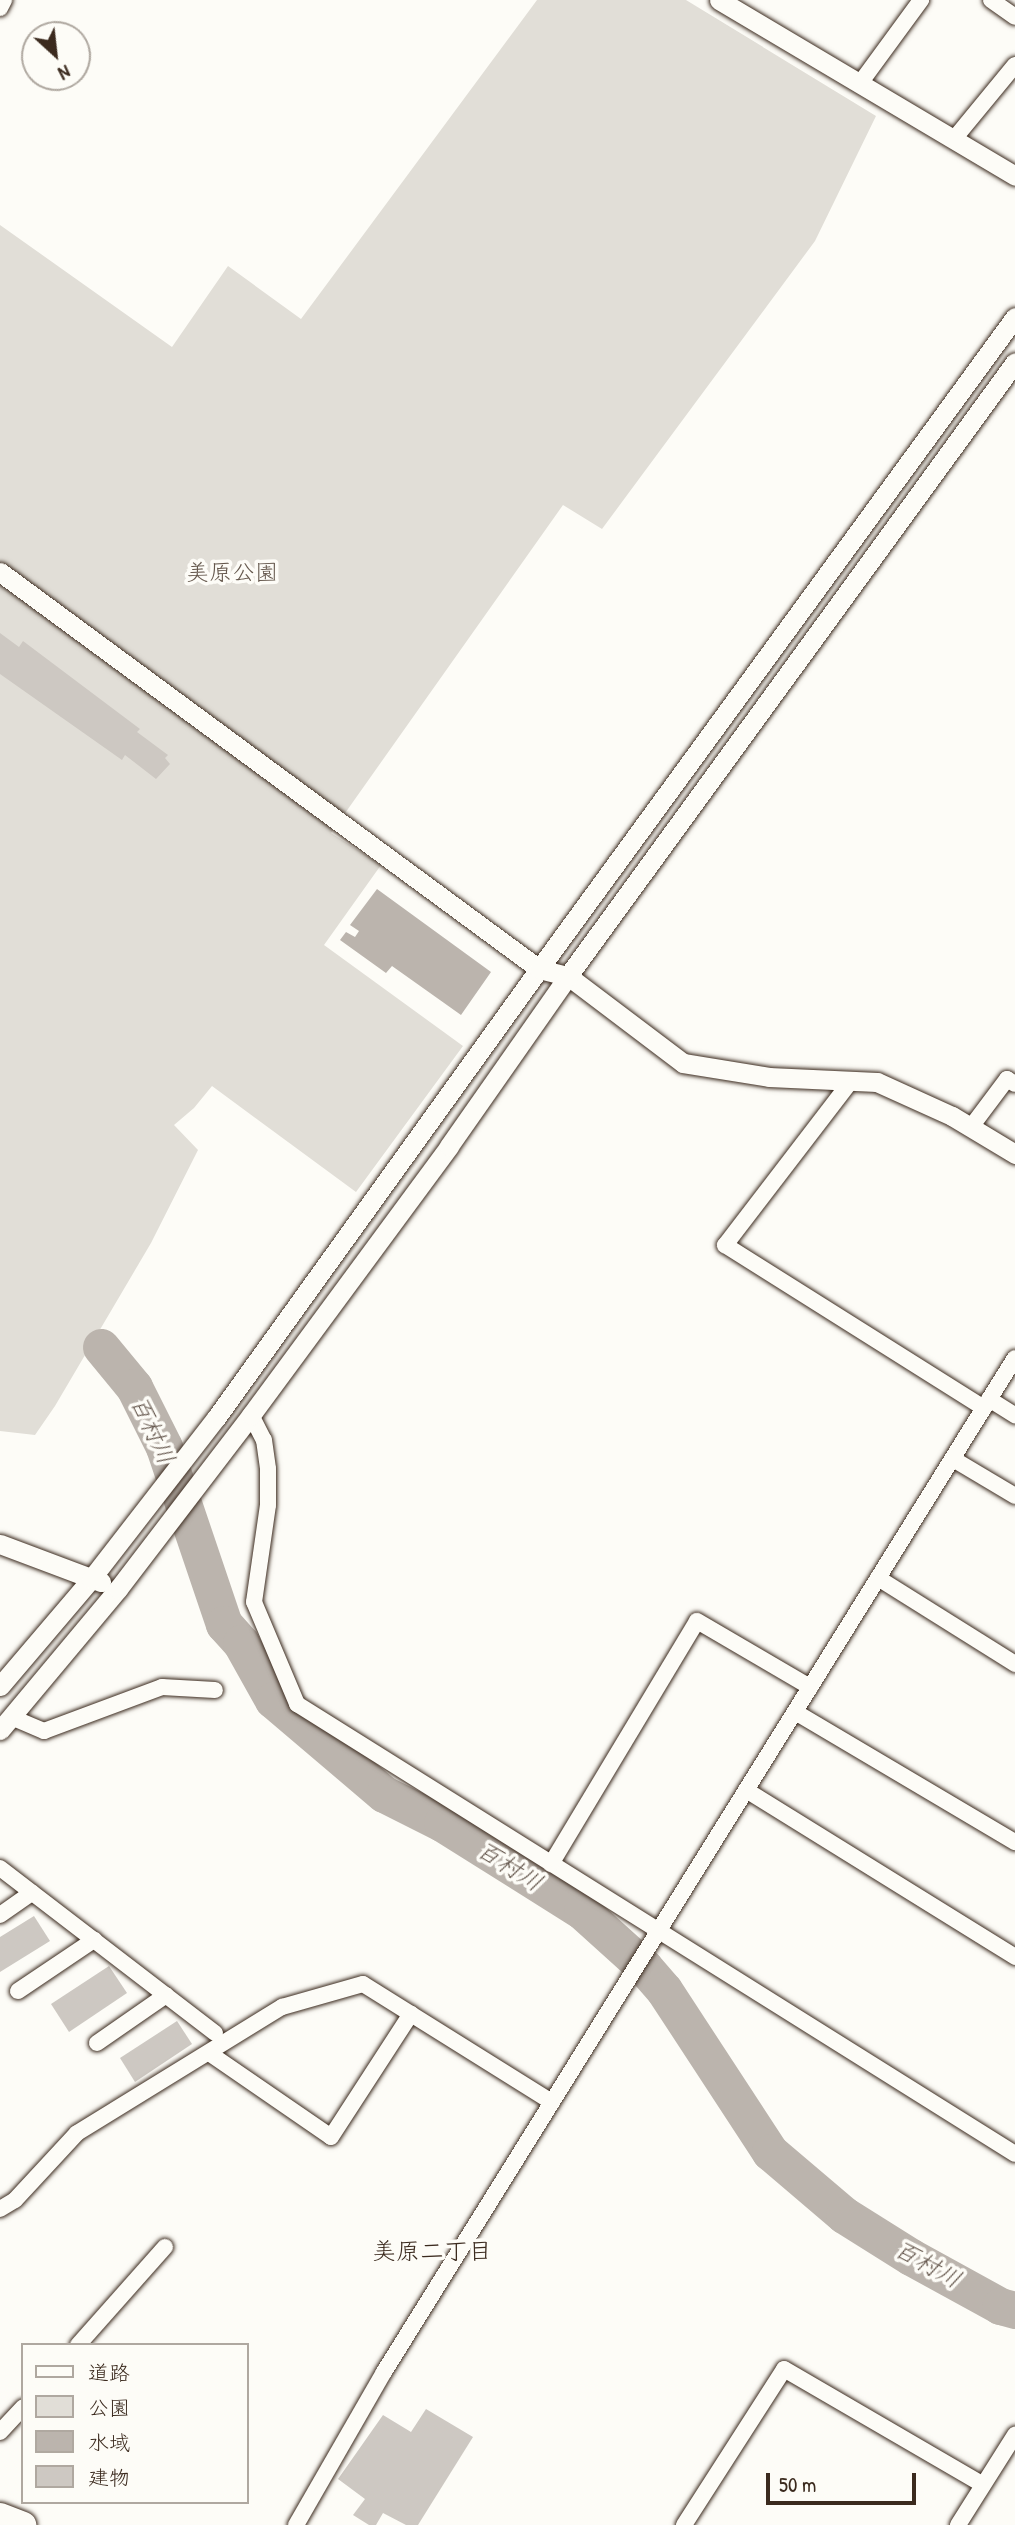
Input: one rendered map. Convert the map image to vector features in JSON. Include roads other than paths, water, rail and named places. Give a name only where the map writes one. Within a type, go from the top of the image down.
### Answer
[{"type":"highway","points":[[0,2516],[23,2525]]},
{"type":"street","points":[[0,8],[4,0]]},
{"type":"street","points":[[719,0],[862,82],[1015,176]]},
{"type":"street","points":[[862,82],[921,0]]},
{"type":"street","points":[[991,0],[1015,17]]},
{"type":"street","points":[[954,139],[1015,65]]},
{"type":"street","points":[[0,1686],[91,1578],[189,1452],[1015,317]]},
{"type":"street","points":[[215,1690],[162,1687],[44,1731],[5,1723],[118,1589],[250,1415],[449,1146],[568,976],[1015,362]]},
{"type":"street","points":[[0,572],[539,969],[568,976],[683,1063],[769,1077],[877,1082],[971,1127],[1015,1154]]},
{"type":"street","points":[[971,1127],[1007,1079],[1015,1084]]},
{"type":"street","points":[[851,1081],[725,1245],[987,1403],[1015,1415]]},
{"type":"street","points":[[296,2525],[384,2372],[1015,1358]]},
{"type":"street","points":[[250,1415],[264,1440],[268,1469],[268,1505],[254,1602],[297,1704],[1015,2154]]},
{"type":"street","points":[[953,1459],[1015,1496]]},
{"type":"street","points":[[0,1544],[118,1589]]},
{"type":"street","points":[[878,1578],[1015,1664]]},
{"type":"street","points":[[551,1864],[697,1621],[810,1688]]},
{"type":"street","points":[[795,1712],[1015,1842]]},
{"type":"street","points":[[746,1790],[1015,1956]]},
{"type":"street","points":[[0,1868],[215,2033]]},
{"type":"street","points":[[0,1915],[32,1892]]},
{"type":"street","points":[[19,1992],[94,1940]]},
{"type":"street","points":[[0,2209],[15,2200],[78,2133],[282,2007],[363,1984],[552,2102]]},
{"type":"street","points":[[97,2043],[166,1995]]},
{"type":"street","points":[[209,2053],[331,2137],[411,2014]]},
{"type":"street","points":[[80,2343],[165,2247]]},
{"type":"street","points":[[684,2525],[784,2369],[983,2485]]},
{"type":"street","points":[[0,2432],[21,2409]]},
{"type":"street","points":[[958,2525],[1015,2435]]},
{"type":"water","points":[[377,889],[491,972],[461,1015],[392,966],[386,973],[340,940],[346,932],[355,937],[359,931],[350,925]]},
{"type":"waterway","name":"百村川","points":[[101,1347],[134,1387],[164,1447],[224,1624],[241,1643],[273,1700],[384,1794],[442,1823],[582,1911],[644,1967],[664,1990],[770,2152],[844,2215],[911,2257],[1000,2306],[1015,2310]]},
{"type":"district","name":"美原二丁目","points":[[432,2251]]},
{"type":"park label","name":"美原公園","points":[[232,572]]}]
